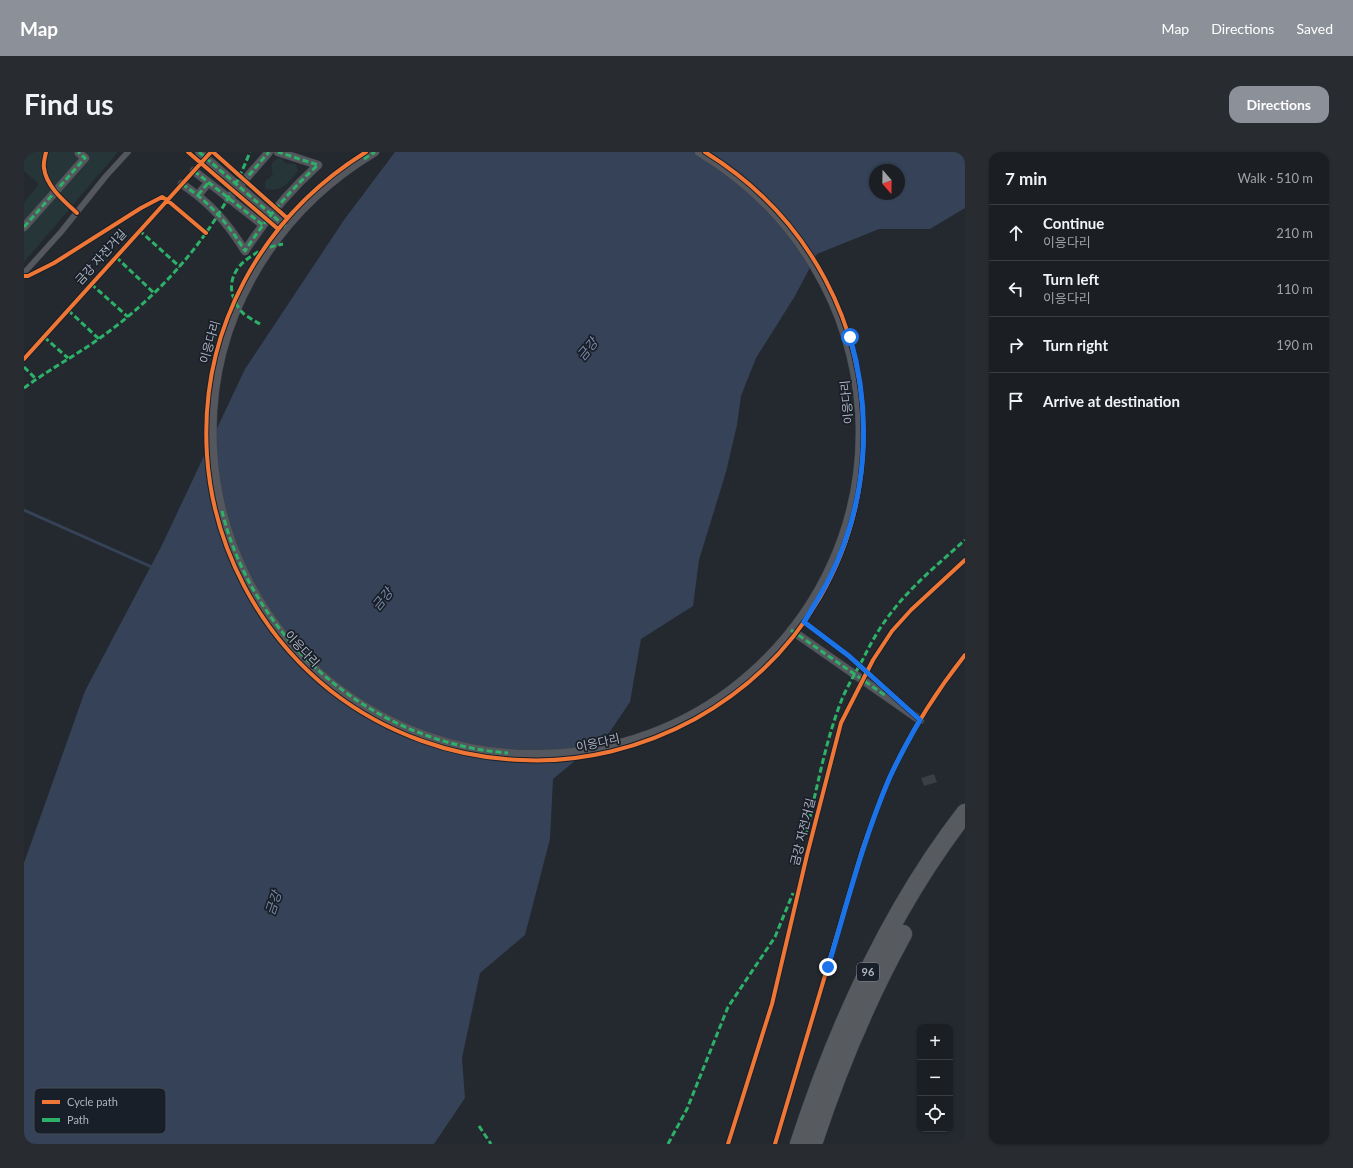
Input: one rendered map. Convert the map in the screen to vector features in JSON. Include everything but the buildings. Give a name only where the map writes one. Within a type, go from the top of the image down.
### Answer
[{"type":"main road","name":"96","points":[[799,1144],[840,1032],[874,961],[915,886],[965,813]]},
{"type":"main road","name":"96","points":[[813,1144],[851,1039],[884,968],[925,894],[965,833]]},
{"type":"street","points":[[24,227],[85,158],[80,152]]},
{"type":"street","points":[[199,152],[286,227]]},
{"type":"street","points":[[228,199],[269,152]]},
{"type":"street","points":[[182,184],[198,195],[219,214],[245,251],[263,225],[303,179],[318,165],[278,152]]},
{"type":"street","name":"이응다리","points":[[375,152],[331,182],[303,208],[286,227],[267,253],[250,281],[236,310],[218,372],[213,405],[212,437],[214,469],[228,533],[254,592],[272,619],[292,645],[335,686],[395,723],[425,735],[472,748],[504,753],[537,754],[569,753],[602,748],[664,728],[693,714],[721,696],[746,677],[770,654],[791,630],[813,598],[831,565],[851,506],[857,475],[860,444],[859,406],[854,369],[845,332],[831,297],[816,269],[799,243],[776,214],[748,187],[729,172],[698,152]]},
{"type":"street","points":[[194,171],[263,225]]},
{"type":"street","points":[[198,195],[208,183]]},
{"type":"street","points":[[791,630],[920,720]]},
{"type":"lane","points":[[24,272],[61,232],[106,176],[128,152]]},
{"type":"shaded area","points":[[24,152],[118,152],[24,262],[24,202],[39,184],[24,171]]},
{"type":"shaded area","points":[[281,158],[285,163],[296,164],[298,171],[285,186],[272,190],[266,189],[265,182],[273,174],[272,164],[275,160]]},
{"type":"water","name":"금강","points":[[395,152],[965,152],[965,208],[930,229],[879,229],[817,254],[795,296],[756,358],[741,396],[737,425],[726,472],[699,560],[693,606],[641,639],[630,702],[609,733],[553,779],[550,839],[525,935],[480,973],[462,1058],[465,1098],[434,1144],[24,1144],[24,863],[85,691],[162,545],[245,369],[344,220]]},
{"type":"waterway","points":[[24,510],[154,568]]},
{"type":"marked path","points":[[24,227],[85,158],[79,153],[80,152]]},
{"type":"marked path","points":[[199,152],[286,227]]},
{"type":"marked path","points":[[24,388],[81,351],[124,320],[169,279],[207,232],[223,207],[238,180],[250,152]]},
{"type":"marked path","points":[[243,182],[269,152]]},
{"type":"marked path","points":[[182,184],[201,198],[225,222],[245,251],[278,206],[318,165],[278,152]]},
{"type":"marked path","points":[[364,159],[375,152]]},
{"type":"marked path","points":[[194,171],[263,225]]},
{"type":"marked path","points":[[198,195],[208,183]]},
{"type":"marked path","points":[[139,230],[180,267]]},
{"type":"marked path","points":[[260,324],[244,314],[238,307],[232,293],[232,283],[235,274],[247,259],[265,249],[283,244]]},
{"type":"marked path","points":[[116,257],[155,294]]},
{"type":"marked path","points":[[91,284],[128,317]]},
{"type":"marked path","points":[[68,310],[99,339]]},
{"type":"marked path","points":[[44,337],[68,358]]},
{"type":"marked path","points":[[24,367],[36,379]]},
{"type":"marked path","points":[[222,511],[238,559],[261,603],[291,643],[326,677],[367,707],[411,729],[458,745],[508,753]]},
{"type":"marked path","points":[[806,834],[826,749],[836,715],[842,699],[871,643],[884,622],[905,596],[965,540]]},
{"type":"marked path","points":[[791,630],[886,696]]},
{"type":"marked path","points":[[668,1144],[687,1109],[728,1007],[775,937],[793,893]]},
{"type":"marked path","points":[[479,1126],[491,1144]]},
{"type":"cycle path","points":[[46,152],[44,166],[45,175],[48,181],[56,193],[77,213]]},
{"type":"cycle path","points":[[188,152],[278,229]]},
{"type":"cycle path","name":"금강 자전거길","points":[[24,359],[211,152]]},
{"type":"cycle path","points":[[213,152],[287,218]]},
{"type":"cycle path","points":[[366,152],[329,179],[296,209],[267,244],[244,281],[226,322],[214,364],[207,409],[207,455],[211,489],[219,523],[230,555],[244,586],[262,616],[282,643],[305,668],[331,691],[374,719],[397,731],[421,740],[445,748],[471,754],[522,760],[566,759],[611,752],[654,738],[695,719],[768,665],[820,597],[852,521],[864,439],[855,357],[825,279],[775,210],[705,152]]},
{"type":"cycle path","name":"금강 자전거길","points":[[24,276],[28,276],[54,263],[141,208],[162,197],[206,233]]},
{"type":"cycle path","name":"금강 자전거길","points":[[728,1144],[772,1004],[807,855],[841,723],[873,660],[892,631],[911,610],[965,560]]},
{"type":"cycle path","points":[[804,622],[849,656],[920,720]]},
{"type":"cycle path","points":[[775,1144],[862,851],[882,795],[915,729],[943,684],[965,655]]},
{"type":"route","points":[[828,967],[862,851],[877,809],[905,746],[920,720],[849,656],[804,622],[820,597],[839,558],[853,517],[860,486],[864,432],[863,411],[858,368],[850,337]]}]
